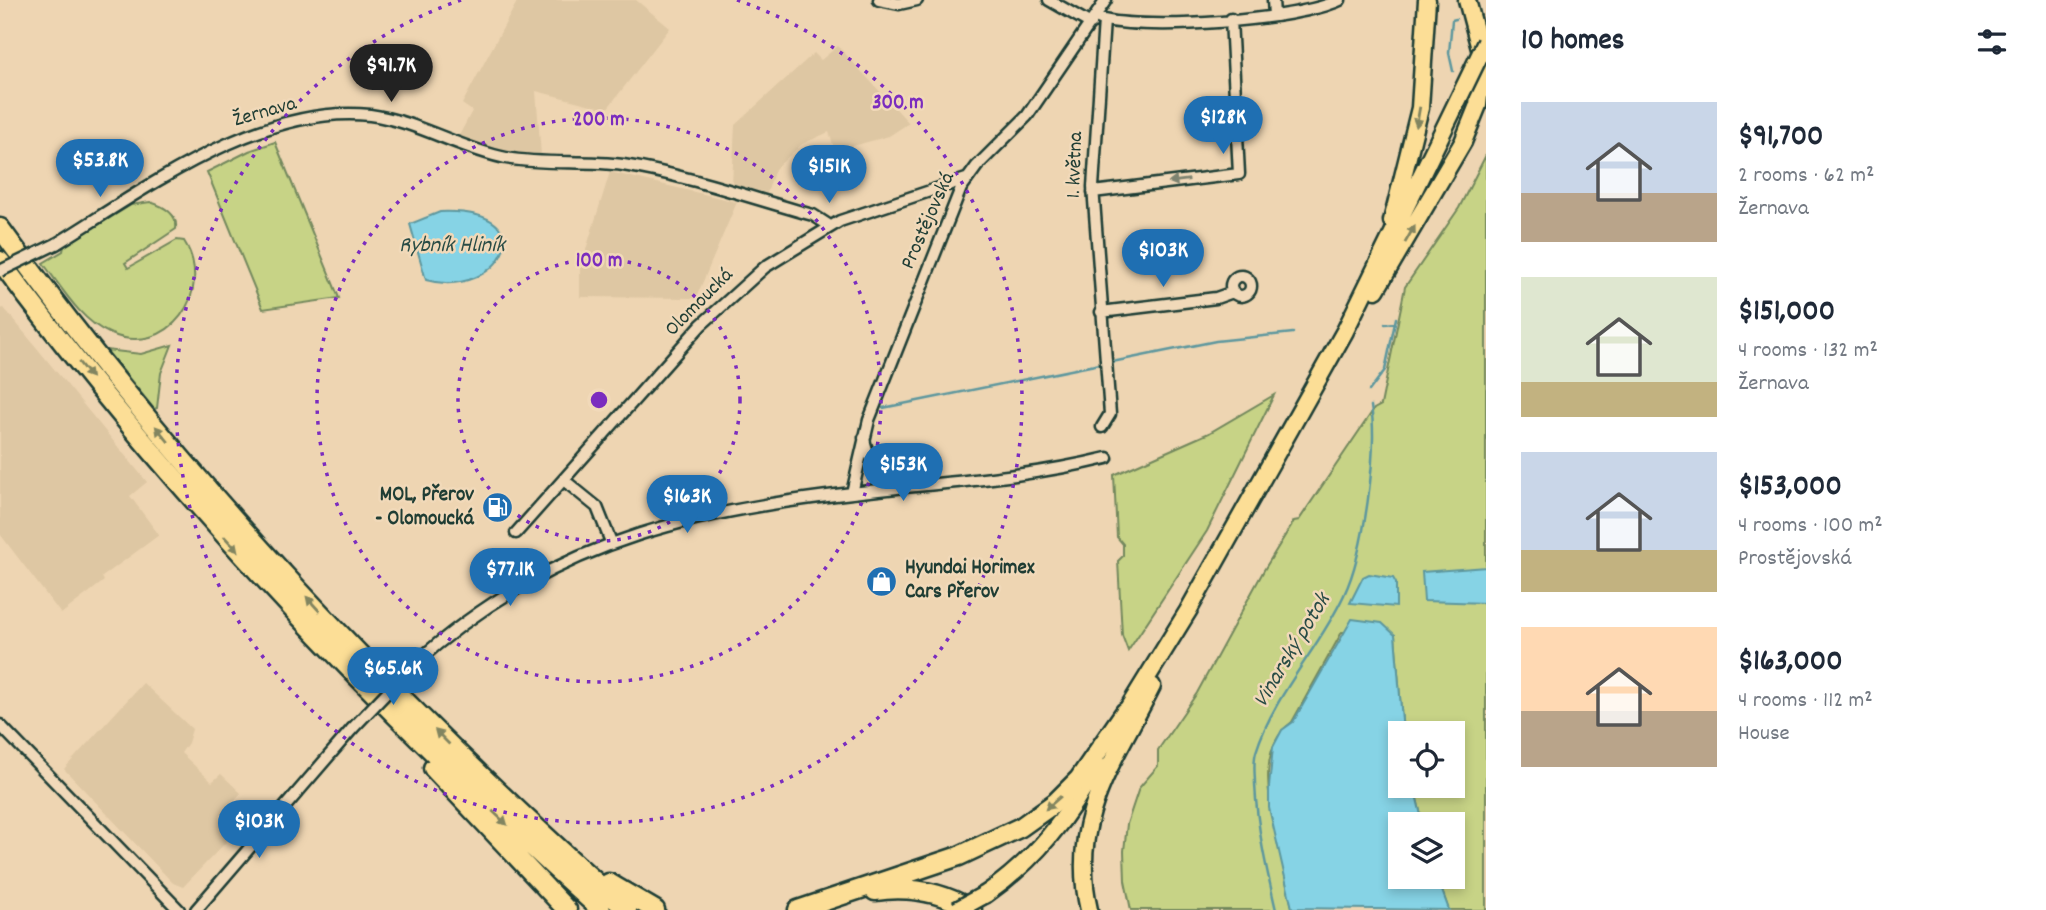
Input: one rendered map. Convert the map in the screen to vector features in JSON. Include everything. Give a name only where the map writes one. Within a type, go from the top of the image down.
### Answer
[{"type":"highway","points":[[0,228],[119,384],[253,539],[376,671],[562,852],[626,910]]},
{"type":"highway","points":[[0,261],[163,467],[363,685],[443,780],[567,910]]},
{"type":"highway","points":[[363,685],[476,797],[601,910]]},
{"type":"highway","points":[[819,904],[959,856],[1021,827],[1056,802],[1079,779],[1125,712]]},
{"type":"highway","points":[[562,852],[655,910]]},
{"type":"highway","points":[[798,910],[868,892],[907,889],[937,894],[972,910]]},
{"type":"main road","points":[[1382,258],[1420,108],[1427,0]]},
{"type":"main road","points":[[1345,331],[1390,269],[1476,113],[1482,90],[1483,60],[1467,0]]},
{"type":"main road","points":[[957,910],[986,894],[1022,867],[1059,827],[1079,796],[1125,712],[1188,611],[1345,331],[1486,42]]},
{"type":"main road","points":[[1088,910],[1083,855],[1091,807],[1188,611]]},
{"type":"street","points":[[879,0],[900,4],[917,0]]},
{"type":"street","points":[[1049,0],[1097,21],[1166,23],[1309,12],[1340,0]]},
{"type":"street","name":"Prostějovská","points":[[852,493],[864,435],[951,209],[966,179],[1022,122],[1097,21],[1106,0]]},
{"type":"street","points":[[1273,0],[1274,16]]},
{"type":"street","points":[[1093,192],[1239,174],[1231,19]]},
{"type":"street","name":"1. května","points":[[1097,21],[1093,192],[1110,414],[1102,427]]},
{"type":"street","name":"Žernava","points":[[0,271],[55,244],[192,160],[227,144],[285,124],[347,114],[392,120],[480,152],[505,158],[599,163],[649,170],[813,215],[830,226]]},
{"type":"street","name":"Olomoucká","points":[[516,533],[718,307],[777,258],[830,226],[874,208],[966,179]]},
{"type":"street","points":[[1101,312],[1216,299],[1233,292]]},
{"type":"street","points":[[864,435],[869,456],[886,473],[950,482]]},
{"type":"street","points":[[196,910],[352,729],[413,665],[453,630],[504,594],[557,565],[611,542],[701,516],[852,493],[1022,474],[1107,458]]},
{"type":"street","points":[[565,481],[597,507],[611,542]]},
{"type":"street","points":[[0,726],[179,910]]},
{"type":"shaded area","points":[[518,0],[636,0],[670,28],[607,109],[536,91],[542,168],[514,168],[452,149],[472,111],[462,104]]},
{"type":"shaded area","points":[[838,46],[909,123],[889,136],[835,151],[829,132],[802,144],[775,169],[767,193],[732,184],[735,125],[814,53],[821,60]]},
{"type":"shaded area","points":[[610,172],[737,202],[696,298],[580,297],[580,269]]},
{"type":"shaded area","points":[[4,308],[147,482],[130,496],[159,535],[102,577],[104,581],[61,614],[0,534],[0,309]]},
{"type":"shaded area","points":[[143,683],[192,729],[188,743],[181,753],[212,782],[221,774],[241,793],[219,817],[227,824],[228,840],[183,887],[173,883],[64,769]]},
{"type":"green space","points":[[275,142],[339,298],[263,309],[207,172],[249,151]]},
{"type":"green space","points":[[1486,155],[1486,910],[1449,910],[1441,889],[1465,889],[1465,812],[1420,812],[1417,798],[1465,798],[1465,721],[1402,721],[1395,635],[1342,632],[1292,722],[1281,732],[1274,744],[1270,757],[1270,801],[1293,910],[1131,910],[1125,881],[1124,851],[1127,824],[1139,788],[1158,766],[1158,750],[1197,693],[1294,521],[1299,520],[1374,409],[1381,405],[1405,287],[1459,208]]},
{"type":"green space","points":[[150,202],[172,215],[176,229],[125,263],[128,268],[177,240],[184,241],[192,260],[194,280],[190,299],[181,316],[167,329],[150,337],[130,339],[109,333],[89,320],[43,263],[63,251],[64,246],[131,205]]},
{"type":"green space","points":[[172,345],[161,373],[157,408],[154,409],[106,350],[141,354]]},
{"type":"green space","points":[[1274,395],[1207,531],[1128,651],[1122,635],[1118,561],[1123,556],[1123,544],[1117,537],[1114,475],[1209,433]]},
{"type":"water","name":"Rybník Hliník","points":[[440,212],[475,215],[495,224],[504,237],[502,252],[492,267],[475,278],[452,283],[426,280],[410,224]]},
{"type":"water","points":[[1486,567],[1486,603],[1424,601],[1422,572]]},
{"type":"water","points":[[1369,574],[1393,578],[1396,583],[1396,607],[1350,603],[1363,577]]},
{"type":"water","points":[[1352,619],[1382,623],[1395,635],[1402,721],[1388,721],[1388,798],[1417,798],[1420,812],[1388,812],[1388,889],[1441,889],[1449,910],[1292,908],[1269,808],[1269,787],[1273,747],[1282,730],[1293,722]]},
{"type":"waterway","name":"Vinarský potok","points":[[1453,71],[1449,53],[1452,20],[1456,19]]},
{"type":"waterway","name":"Vinarský potok","points":[[1369,391],[1385,370],[1396,318]]},
{"type":"waterway","points":[[1385,324],[1395,323]]},
{"type":"waterway","points":[[1112,362],[1216,341],[1293,333]]},
{"type":"waterway","points":[[883,408],[1100,364]]},
{"type":"waterway","name":"Vinarský potok","points":[[1276,910],[1258,816],[1255,756],[1274,711],[1334,615],[1351,577],[1368,502],[1373,449],[1371,406]]},
{"type":"place","name":"MOL, Přerov - Olomoucká","points":[[497,508]]},
{"type":"place","name":"Hyundai Horimex Cars Přerov","points":[[882,581]]}]
